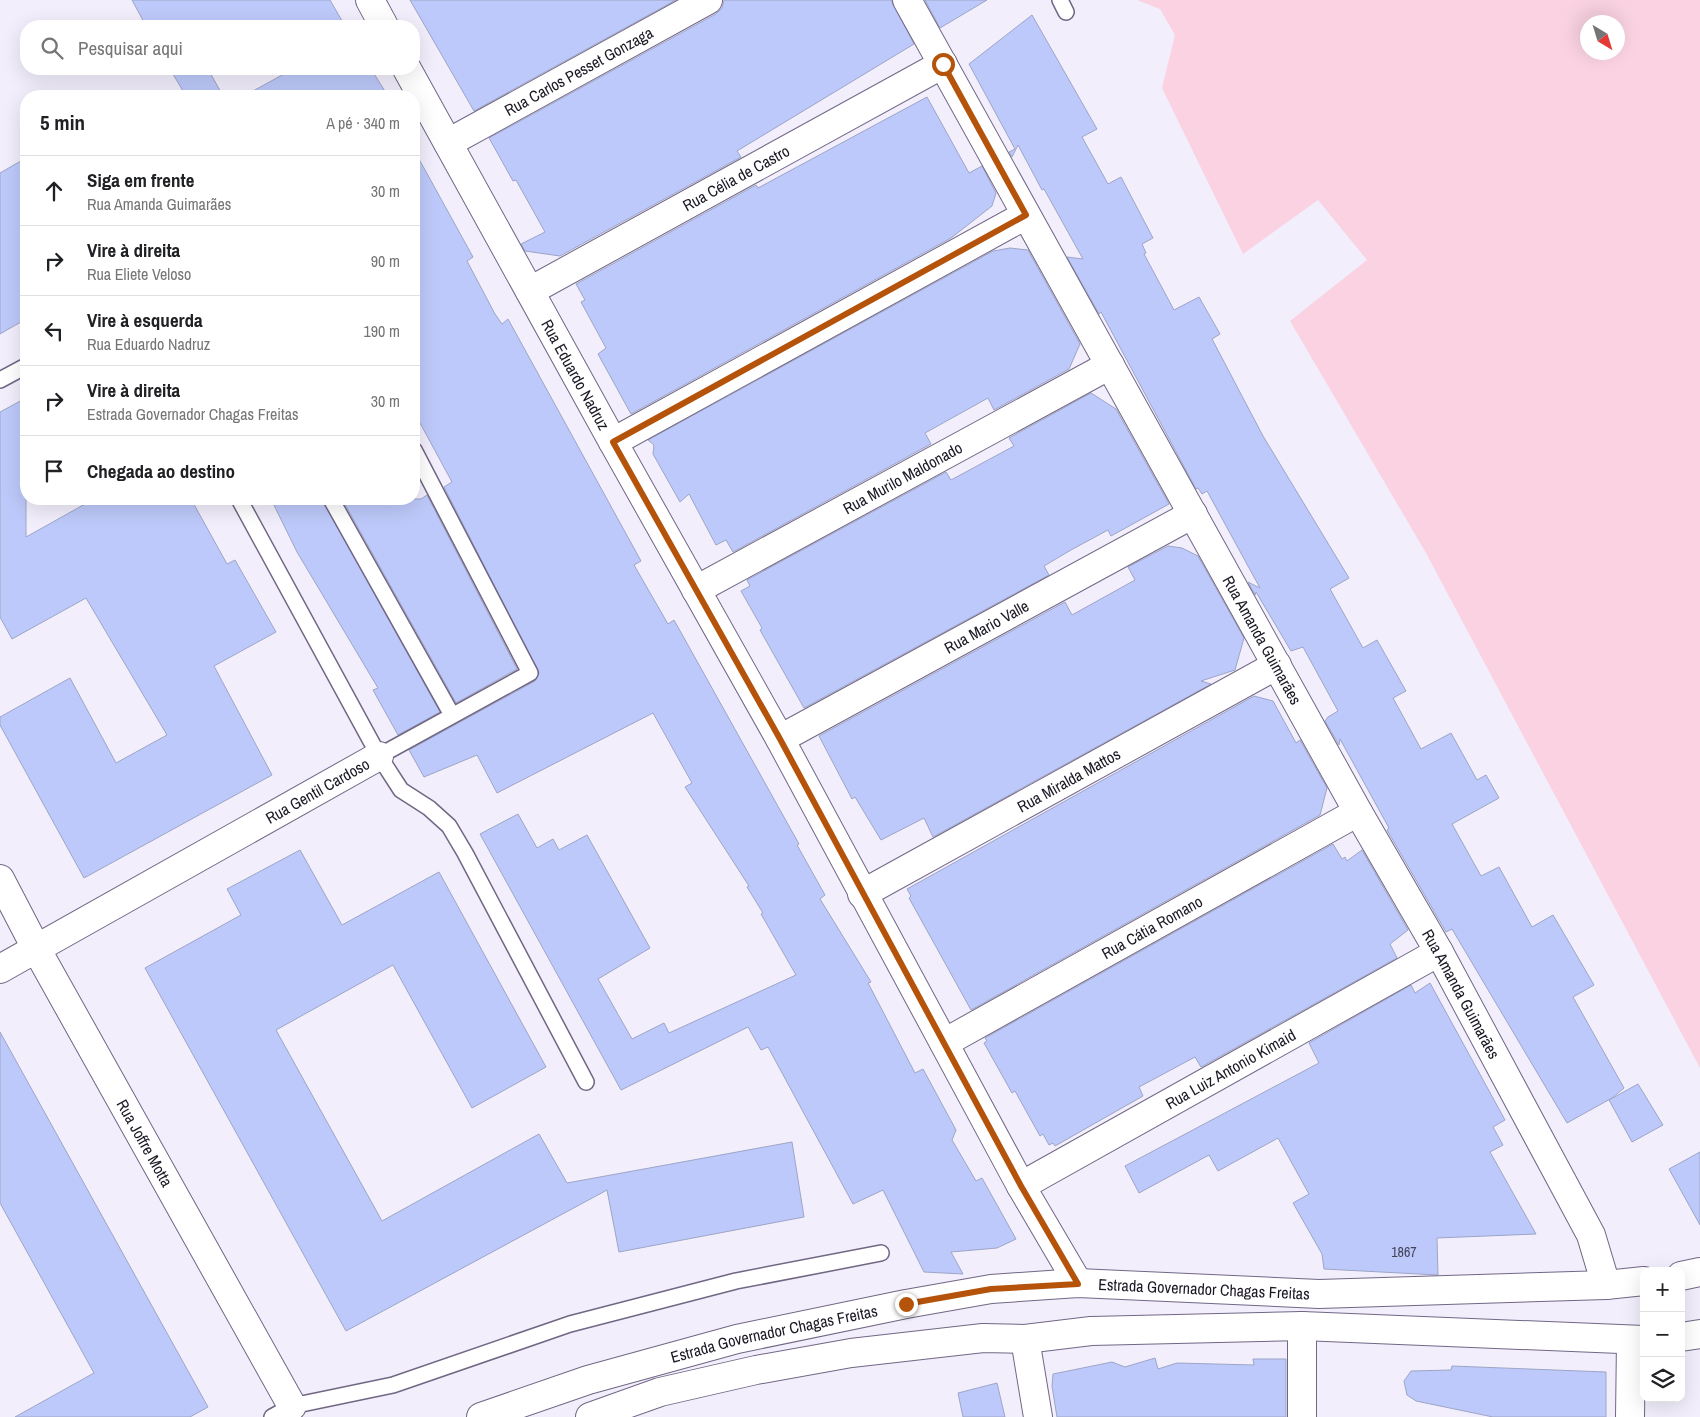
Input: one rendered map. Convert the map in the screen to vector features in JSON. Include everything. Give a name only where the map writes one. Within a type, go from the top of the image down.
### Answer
[{"type":"street","points":[[370,0],[381,20]]},
{"type":"street","name":"Rua Carlos Pesset Gonzaga","points":[[448,144],[708,0]]},
{"type":"street","name":"Rua Amanda Guimarães","points":[[907,0],[1358,812],[1439,952],[1591,1235],[1606,1285]]},
{"type":"street","name":"Rua Célia de Castro","points":[[530,291],[943,64]]},
{"type":"street","name":"Rua Eduardo Nadruz","points":[[410,75],[418,90]]},
{"type":"street","name":"Rua Eduardo Nadruz","points":[[420,93],[780,739],[1021,1186],[1078,1284]]},
{"type":"street","points":[[613,442],[1026,215]]},
{"type":"street","name":"Rua Murilo Maldonado","points":[[696,590],[1110,365]]},
{"type":"street","name":"Rua Mario Valle","points":[[780,739],[1193,514]]},
{"type":"street","name":"Rua Miralda Mattos","points":[[862,894],[1277,665]]},
{"type":"street","name":"Rua Gentil Cardoso","points":[[0,969],[37,950],[380,756]]},
{"type":"street","name":"Rua Cátia Romano","points":[[944,1043],[1358,812]]},
{"type":"street","name":"Rua Joffre Motta","points":[[0,879],[282,1411]]},
{"type":"street","name":"Rua Luiz Antonio Kimaid","points":[[1021,1186],[1439,952]]},
{"type":"street","points":[[1685,1275],[1700,1272]]},
{"type":"street","name":"Estrada Governador Chagas Freitas","points":[[481,1417],[588,1380],[737,1339],[976,1292],[1078,1284],[1319,1294],[1606,1285],[1640,1281]]},
{"type":"street","points":[[1302,1326],[1302,1417]]},
{"type":"street","name":"Estrada Governador Chagas Freitas","points":[[590,1417],[660,1392],[756,1370],[832,1356],[983,1338],[1025,1340],[1091,1331],[1302,1326],[1637,1341]]},
{"type":"street","points":[[1685,1336],[1700,1334]]},
{"type":"street","points":[[1025,1340],[1038,1417]]},
{"type":"street","points":[[1630,1417],[1637,1341]]},
{"type":"lane","points":[[0,380],[20,369]]},
{"type":"lane","points":[[420,462],[530,673],[380,756],[401,790],[429,808],[449,826],[586,1082]]},
{"type":"lane","name":"Rua Gentil Cardoso","points":[[242,505],[380,756]]},
{"type":"lane","points":[[334,505],[452,715]]},
{"type":"lane","points":[[282,1411],[393,1385],[570,1324],[736,1281],[881,1253]]},
{"type":"shaded area","points":[[1137,0],[1700,0],[1700,1068],[1426,553],[1290,321],[1367,260],[1318,200],[1243,254],[1162,88],[1175,35],[1160,9]]},
{"type":"building","points":[[132,0],[330,0],[342,20],[143,20]]},
{"type":"building","points":[[410,0],[676,0],[474,111]]},
{"type":"building","points":[[724,0],[891,0],[914,44],[737,151],[741,157],[560,256],[525,251],[521,244],[545,232],[516,180],[513,181],[489,138],[716,14],[722,8]]},
{"type":"building","points":[[925,0],[987,0],[940,28]]},
{"type":"building","points":[[1032,15],[1097,129],[1082,137],[1108,184],[1121,177],[1153,238],[1142,244],[1146,253],[1144,254],[1174,310],[1199,297],[1220,334],[1212,339],[1263,436],[1349,578],[1330,589],[1363,648],[1377,640],[1406,691],[1393,698],[1421,749],[1451,733],[1477,780],[1486,775],[1499,798],[1452,824],[1481,876],[1499,867],[1532,927],[1553,915],[1594,985],[1573,997],[1624,1088],[1612,1098],[1567,1123],[1452,929],[1446,932],[1387,830],[1389,828],[1340,739],[1339,745],[1325,721],[1338,711],[1303,647],[1291,651],[1256,592],[1255,595],[1248,582],[1260,588],[1207,491],[1202,494],[1198,488],[1196,489],[1101,312],[1099,314],[1067,257],[1083,259],[1044,189],[1042,190],[1018,145],[1012,157],[1009,152],[1015,149],[969,64]]},
{"type":"building","points":[[174,75],[211,75],[220,90],[182,90]]},
{"type":"building","points":[[282,75],[375,75],[384,90],[255,90]]},
{"type":"building","points":[[927,97],[969,173],[982,166],[996,193],[992,206],[951,238],[631,414],[598,354],[606,348],[581,302],[585,300],[576,284],[756,185],[758,188]]},
{"type":"building","points":[[20,161],[20,322],[0,334],[0,173]]},
{"type":"building","points":[[420,161],[473,257],[467,261],[495,314],[502,324],[508,319],[641,561],[634,565],[668,624],[674,620],[799,844],[797,845],[825,895],[820,899],[871,982],[868,983],[915,1073],[923,1069],[956,1130],[952,1140],[976,1181],[982,1178],[1016,1239],[997,1248],[951,1252],[963,1274],[924,1272],[883,1190],[853,1204],[768,1047],[761,1050],[748,1027],[621,1090],[480,834],[518,814],[537,848],[553,839],[559,850],[587,835],[650,948],[598,979],[632,1039],[664,1023],[669,1033],[796,975],[761,914],[763,913],[747,887],[749,886],[685,787],[692,783],[653,713],[497,793],[477,755],[424,777],[409,750],[535,681],[539,673],[444,487],[452,482],[420,423]]},
{"type":"building","points":[[1010,248],[1028,250],[1080,344],[1069,369],[994,410],[988,398],[925,433],[931,444],[733,552],[726,540],[716,545],[689,494],[680,502],[653,454],[654,445],[648,440],[993,251]]},
{"type":"building","points":[[1091,393],[1116,409],[1169,504],[1111,536],[1108,530],[1071,550],[1044,566],[1049,575],[804,708],[760,630],[762,628],[741,591],[750,586],[747,580],[946,472],[951,480],[1014,446],[1009,438]]},
{"type":"building","points":[[20,401],[20,505],[26,505],[26,537],[83,505],[194,505],[227,564],[235,560],[276,632],[214,666],[272,775],[84,878],[0,725],[0,717],[70,678],[116,763],[167,735],[86,598],[12,639],[0,617],[0,412]]},
{"type":"building","points":[[427,495],[517,669],[456,703],[345,505],[420,505],[421,499]]},
{"type":"building","points":[[274,505],[325,505],[440,712],[398,735],[373,690],[378,688],[297,552]]},
{"type":"building","points":[[1168,546],[1182,548],[1198,556],[1244,638],[1235,670],[1201,681],[1211,684],[933,837],[924,818],[881,840],[855,797],[852,799],[819,736],[1065,602],[1072,615],[1135,580],[1128,567]]},
{"type":"building","points":[[1254,696],[1273,701],[1296,743],[1300,740],[1327,788],[1320,815],[971,1010],[909,898],[911,896],[907,889]]},
{"type":"building","points":[[1333,844],[1342,859],[1345,857],[1347,861],[1362,850],[1408,930],[1390,944],[1397,958],[1201,1067],[1195,1057],[1139,1087],[1143,1096],[1055,1146],[1053,1143],[1049,1145],[1043,1134],[1040,1136],[1015,1091],[1012,1093],[984,1043],[987,1041],[985,1038]]},
{"type":"building","points":[[300,850],[342,925],[439,872],[546,1067],[472,1108],[393,965],[276,1030],[382,1221],[539,1134],[567,1183],[792,1142],[804,1217],[619,1252],[607,1190],[346,1331],[145,968],[241,915],[227,889]]},
{"type":"building","points":[[1430,983],[1505,1120],[1493,1127],[1503,1145],[1490,1152],[1536,1234],[1437,1238],[1438,1275],[1324,1269],[1322,1254],[1293,1203],[1309,1194],[1278,1138],[1218,1171],[1209,1155],[1139,1193],[1125,1166],[1319,1063],[1309,1043],[1411,985],[1415,993]]},
{"type":"building","points":[[0,1032],[208,1407],[190,1417],[15,1417],[94,1373],[0,1203]]},
{"type":"building","points":[[1638,1084],[1663,1125],[1632,1142],[1609,1100]]},
{"type":"building","points":[[1700,1152],[1700,1225],[1669,1169]]},
{"type":"building","points":[[1155,1358],[1158,1369],[1177,1363],[1254,1365],[1253,1359],[1286,1359],[1286,1417],[1057,1417],[1052,1386],[1053,1374],[1112,1362],[1125,1367]]},
{"type":"building","points":[[1452,1366],[1606,1372],[1606,1417],[1493,1417],[1416,1401],[1407,1395],[1404,1381],[1411,1371],[1451,1370]]},
{"type":"building","points":[[997,1383],[1005,1417],[963,1417],[958,1393]]},
{"type":"route","points":[[906,1304],[991,1289],[1078,1284],[1021,1186],[780,739],[613,442],[1026,215],[943,64]]}]
